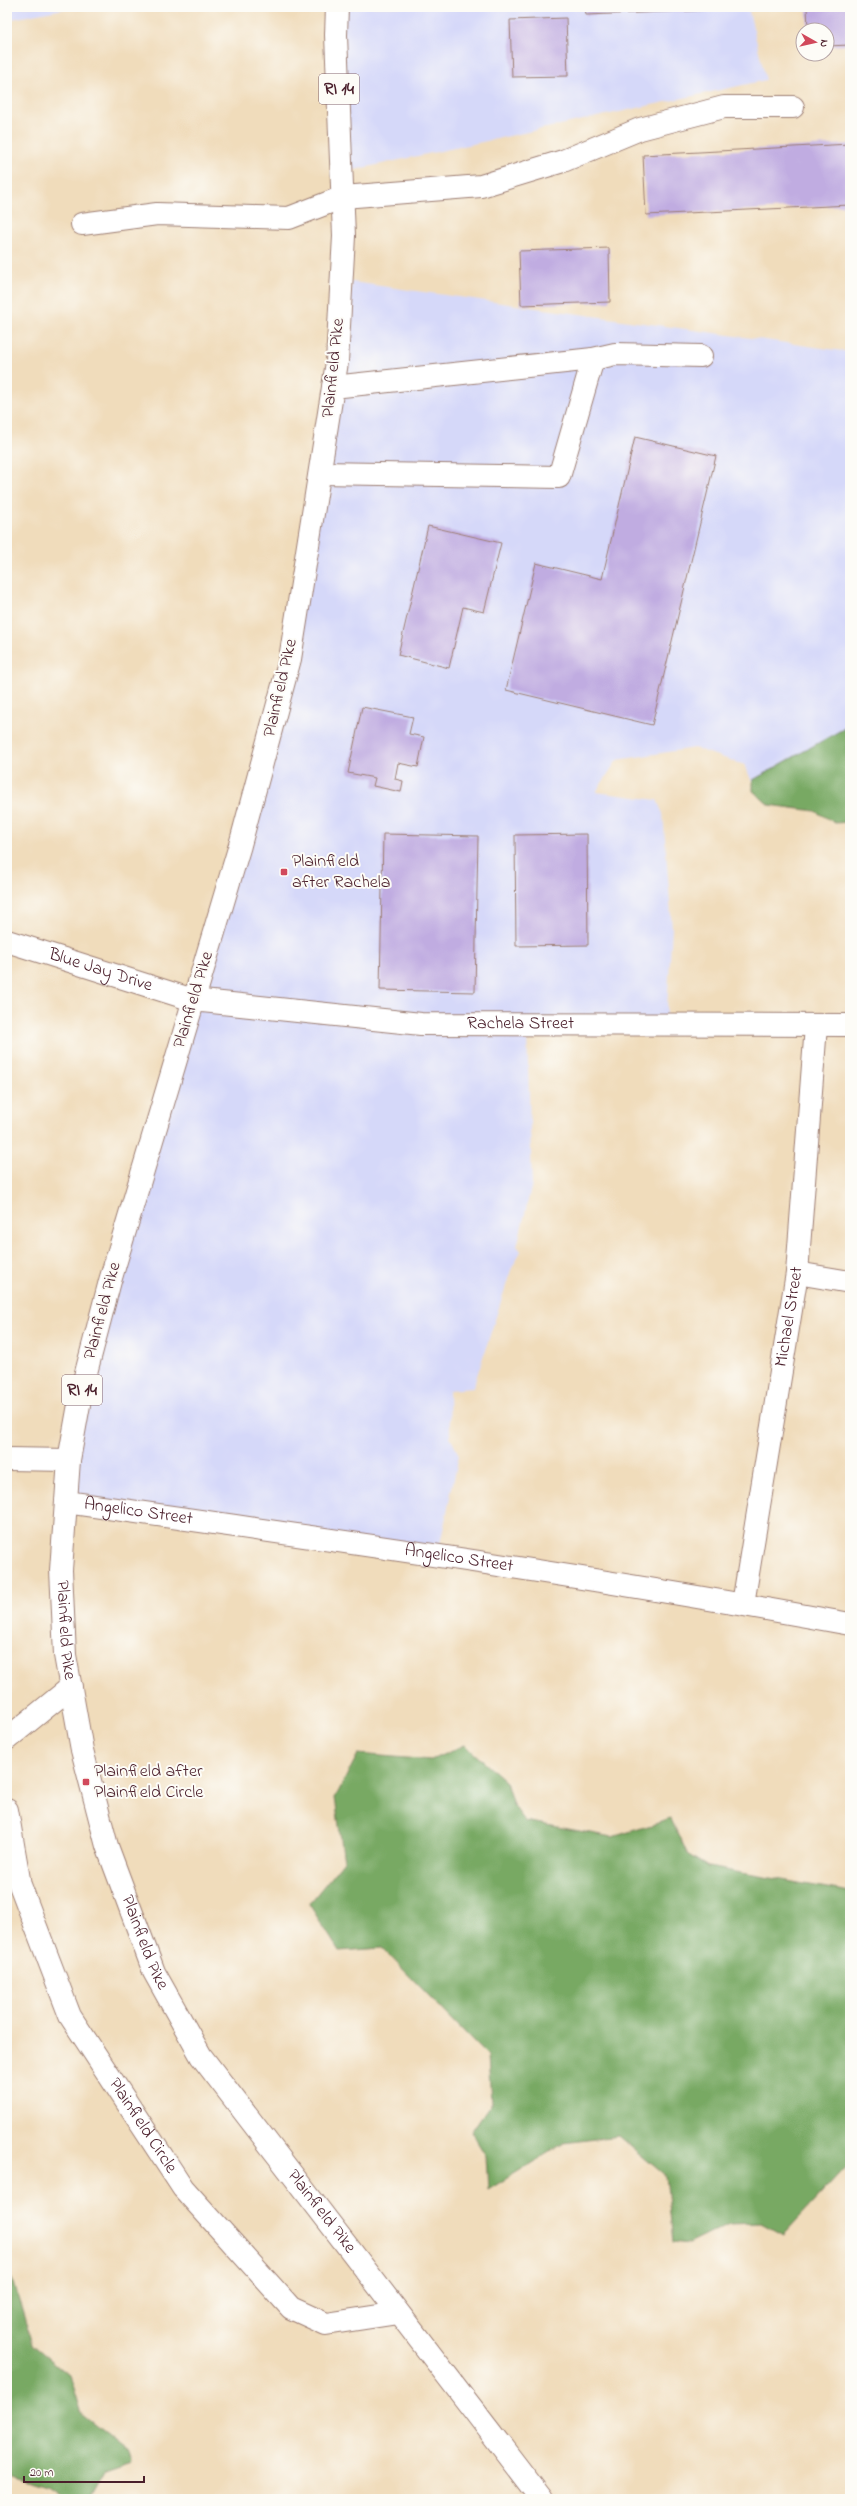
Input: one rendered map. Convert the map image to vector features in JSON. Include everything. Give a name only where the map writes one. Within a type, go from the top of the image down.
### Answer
[{"type":"street","name":"Plainfield Pike","points":[[337,7],[336,35],[344,236],[333,387],[290,659],[240,845],[110,1281],[82,1388],[69,1460],[61,1570],[65,1655],[82,1750],[107,1846],[154,1972],[201,2056],[542,2499]]},
{"type":"street","points":[[82,224],[157,214],[289,218],[343,197],[481,186],[563,161],[640,130],[724,108],[793,106]]},
{"type":"street","points":[[333,387],[593,359],[615,354],[701,356]]},
{"type":"street","points":[[320,473],[559,477],[593,359]]},
{"type":"street","name":"Blue Jay Drive","points":[[7,941],[193,1000]]},
{"type":"street","name":"Rachela Street","points":[[193,1000],[421,1024],[850,1025]]},
{"type":"street","name":"Michael Street","points":[[743,1604],[797,1274],[816,1026]]},
{"type":"street","points":[[797,1274],[850,1282]]},
{"type":"street","points":[[7,1459],[69,1460]]},
{"type":"street","name":"Angelico Street","points":[[66,1502],[379,1546],[743,1604],[850,1624]]},
{"type":"street","points":[[7,1738],[71,1687]]},
{"type":"street","name":"Plainfield Circle","points":[[7,1810],[20,1885],[70,2016],[182,2188],[291,2308],[326,2324],[398,2313]]},
{"type":"shaded area","points":[[7,7],[74,7],[7,20]]},
{"type":"shaded area","points":[[340,7],[748,7],[766,80],[349,171]]},
{"type":"shaded area","points":[[352,282],[850,352],[850,725],[752,782],[745,765],[694,748],[617,760],[596,792],[657,800],[663,814],[672,928],[666,1023],[527,1035],[532,1184],[517,1246],[521,1251],[511,1270],[473,1388],[449,1390],[450,1437],[459,1455],[438,1554],[75,1503],[76,1433],[290,679]]},
{"type":"green space","points":[[850,725],[850,822],[835,823],[815,811],[769,805],[753,791],[753,780]]},
{"type":"green space","points":[[465,1745],[506,1782],[513,1805],[525,1821],[612,1837],[671,1819],[687,1854],[708,1867],[850,1892],[850,2163],[783,2235],[761,2223],[729,2224],[688,2244],[673,2242],[666,2176],[618,2136],[564,2143],[488,2190],[486,2156],[471,2132],[491,2103],[488,2056],[382,1948],[339,1951],[309,1904],[344,1861],[335,1798],[358,1754],[431,1760]]},
{"type":"green space","points":[[7,2273],[14,2283],[32,2344],[69,2375],[81,2414],[129,2452],[132,2462],[105,2471],[89,2499],[65,2499],[50,2489],[7,2476]]},
{"type":"building","points":[[585,7],[718,7],[718,10],[586,15]]},
{"type":"building","points":[[807,7],[850,7],[850,45],[835,46],[835,22],[808,22]]},
{"type":"building","points":[[566,18],[568,76],[512,77],[510,20]]},
{"type":"building","points":[[850,144],[850,205],[646,215],[643,155]]},
{"type":"building","points":[[609,248],[610,302],[521,305],[519,251]]},
{"type":"building","points":[[635,437],[716,456],[652,725],[506,690],[536,563],[602,579]]},
{"type":"building","points":[[428,526],[501,543],[484,612],[463,607],[449,668],[398,655]]},
{"type":"building","points":[[362,707],[413,717],[409,734],[424,737],[418,767],[398,763],[395,779],[403,781],[401,792],[373,786],[375,778],[348,773]]},
{"type":"building","points":[[383,834],[478,836],[475,992],[380,990]]},
{"type":"building","points":[[587,834],[588,945],[516,946],[515,835]]},
{"type":"place","name":"Plainfield after Rachela","points":[[284,872]]},
{"type":"place","name":"Plainfield after Plainfield Circle","points":[[86,1782]]}]
